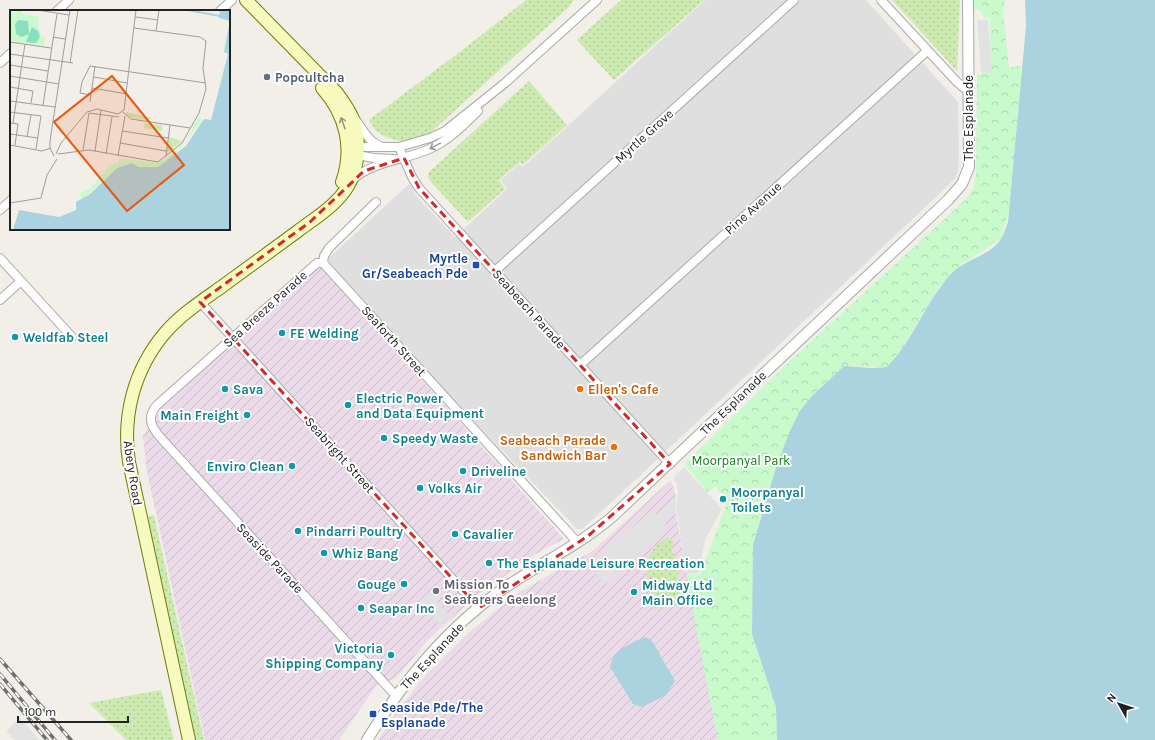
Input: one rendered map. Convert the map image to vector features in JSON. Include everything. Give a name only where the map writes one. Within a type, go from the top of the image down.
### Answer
[{"type":"main road","points":[[246,0],[290,46],[327,81],[346,106],[354,122],[354,151],[332,201],[323,212]]},
{"type":"main road","points":[[290,46],[314,79],[331,98],[340,113],[354,151]]},
{"type":"main road","name":"Abery Road","points":[[189,740],[128,454],[127,435],[130,401],[144,365],[153,349],[164,334],[181,317],[323,212],[339,198],[350,182],[354,151]]},
{"type":"street","points":[[58,10],[69,0]]},
{"type":"street","points":[[221,10],[232,0]]},
{"type":"street","points":[[354,151],[399,147],[430,138],[445,131],[505,83],[597,0]]},
{"type":"street","name":"Myrtle Grove","points":[[495,271],[794,0]]},
{"type":"street","points":[[881,0],[927,51],[962,86],[968,87]]},
{"type":"street","name":"The Esplanade","points":[[367,740],[411,676],[437,647],[479,608],[511,584],[578,543],[600,527],[670,464],[948,200],[962,184],[969,167],[968,0]]},
{"type":"street","name":"Pine Avenue","points":[[580,365],[927,51]]},
{"type":"street","points":[[0,63],[10,54]]},
{"type":"street","points":[[350,182],[359,174],[367,170],[433,147],[448,138],[469,120],[505,83]]},
{"type":"street","points":[[346,106],[367,136],[376,144],[386,147]]},
{"type":"street","name":"Seabeach Parade","points":[[399,147],[412,177],[419,188],[670,464]]},
{"type":"street","points":[[354,151],[374,158],[404,158]]},
{"type":"street","points":[[0,210],[10,201]]},
{"type":"street","points":[[323,263],[324,256],[329,248],[376,202]]},
{"type":"street","points":[[0,258],[72,337]]},
{"type":"street","name":"Sea Breeze Parade","points":[[151,416],[157,405],[317,263],[323,263]]},
{"type":"street","name":"Seaforth Street","points":[[323,263],[578,543]]},
{"type":"street","points":[[0,300],[21,281]]},
{"type":"street","name":"Seabright Street","points":[[200,302],[479,608]]},
{"type":"street","name":"Seaside Parade","points":[[151,416],[152,426],[161,438],[396,696]]},
{"type":"highlighted area","points":[[404,158],[419,188],[670,464],[588,536],[479,608],[200,302],[310,222],[364,171]]},
{"type":"shaded area","points":[[705,0],[866,0],[958,102],[958,172],[953,181],[613,501],[582,529],[577,529],[330,270],[329,258],[410,183],[417,197],[455,237],[507,189],[501,180],[519,164],[523,167]]},
{"type":"shaded area","points":[[977,20],[988,20],[992,72],[981,73]]},
{"type":"shaded area","points":[[322,268],[564,539],[534,555],[476,596],[428,640],[396,678],[376,686],[339,740],[205,740],[146,467],[143,436],[161,409],[313,269]]},
{"type":"shaded area","points":[[684,467],[722,509],[705,540],[699,573],[687,574],[676,508],[678,493],[677,484],[673,478]]},
{"type":"shaded area","points":[[671,480],[676,497],[675,509],[718,740],[378,740],[393,717],[422,679],[466,635],[519,592],[591,552]]},
{"type":"shaded area","points":[[676,497],[675,509],[662,521],[667,527],[606,584],[590,567],[651,510],[656,515]]},
{"type":"shaded area","points":[[431,590],[438,598],[436,601],[449,615],[440,624],[419,601]]},
{"type":"shaded area","points":[[20,718],[39,740],[14,740],[6,731]]},
{"type":"green space","points":[[526,0],[574,0],[569,7],[430,133],[402,142],[386,137],[376,131],[369,120]]},
{"type":"green space","points":[[621,0],[704,0],[614,80],[577,40]]},
{"type":"green space","points":[[892,0],[960,0],[957,71]]},
{"type":"green space","name":"Moorpanyal Park","points":[[972,0],[1005,0],[1003,12],[1009,68],[1022,65],[1009,211],[1001,239],[962,264],[939,287],[901,350],[887,367],[844,366],[813,395],[799,412],[789,433],[775,471],[753,545],[752,629],[776,707],[777,740],[718,740],[686,575],[700,574],[728,500],[715,486],[708,492],[684,464],[793,358],[964,201],[971,192],[976,174],[977,75],[991,71],[990,18],[984,18],[980,10],[972,9]]},
{"type":"green space","points":[[529,81],[567,125],[523,165],[520,162],[499,180],[505,189],[468,222],[431,182],[428,177],[429,172]]},
{"type":"green space","points":[[154,515],[204,740],[196,740],[146,517]]},
{"type":"green space","points":[[667,538],[672,539],[674,543],[671,549],[681,568],[677,576],[687,598],[654,610],[650,589],[657,587],[655,578],[648,579],[645,564],[655,547]]},
{"type":"green space","points":[[161,690],[174,740],[126,740],[89,703]]},
{"type":"water","points":[[1025,0],[1155,0],[1155,740],[777,740],[776,707],[752,634],[753,545],[775,471],[789,433],[799,412],[813,395],[844,366],[871,368],[887,367],[905,345],[934,297],[951,274],[963,265],[991,250],[1001,239],[1008,222],[1026,26]]},
{"type":"water","points":[[646,637],[652,641],[675,681],[666,695],[642,707],[633,704],[610,667],[615,654],[633,642]]},
{"type":"railway","points":[[0,659],[71,740]]},
{"type":"railway","points":[[0,674],[55,740]]},
{"type":"railway","points":[[0,684],[47,740]]},
{"type":"place","name":"Popcultcha","points":[[267,77]]},
{"type":"place","name":"Myrtle Gr/Seabeach Pde","points":[[476,265]]},
{"type":"place","name":"FE Welding","points":[[282,333]]},
{"type":"place","name":"Weldfab Steel","points":[[15,337]]},
{"type":"place","name":"Sava","points":[[225,389]]},
{"type":"place","name":"Ellen's Cafe","points":[[580,389]]},
{"type":"place","name":"Electric Power and Data Equipment","points":[[348,405]]},
{"type":"place","name":"Main Freight","points":[[247,415]]},
{"type":"place","name":"Speedy Waste","points":[[384,438]]},
{"type":"place","name":"Seabeach Parade Sandwich Bar","points":[[614,447]]},
{"type":"place","name":"Enviro Clean","points":[[292,466]]},
{"type":"place","name":"Driveline","points":[[463,471]]},
{"type":"place","name":"Volks Air","points":[[420,488]]},
{"type":"place","name":"Moorpanyal Toilets","points":[[723,499]]},
{"type":"place","name":"Pindarri Poultry","points":[[298,531]]},
{"type":"place","name":"Cavalier","points":[[455,534]]},
{"type":"place","name":"Whiz Bang","points":[[324,553]]},
{"type":"place","name":"The Esplanade Leisure Recreation","points":[[489,563]]},
{"type":"place","name":"Gouge","points":[[404,584]]},
{"type":"place","name":"Mission To Seafarers Geelong","points":[[436,591]]},
{"type":"place","name":"Midway Ltd Main Office","points":[[634,592]]},
{"type":"place","name":"Seapar Inc","points":[[361,608]]},
{"type":"place","name":"Victoria Shipping Company","points":[[391,655]]},
{"type":"place","name":"Seaside Pde/The Esplanade","points":[[373,714]]}]
